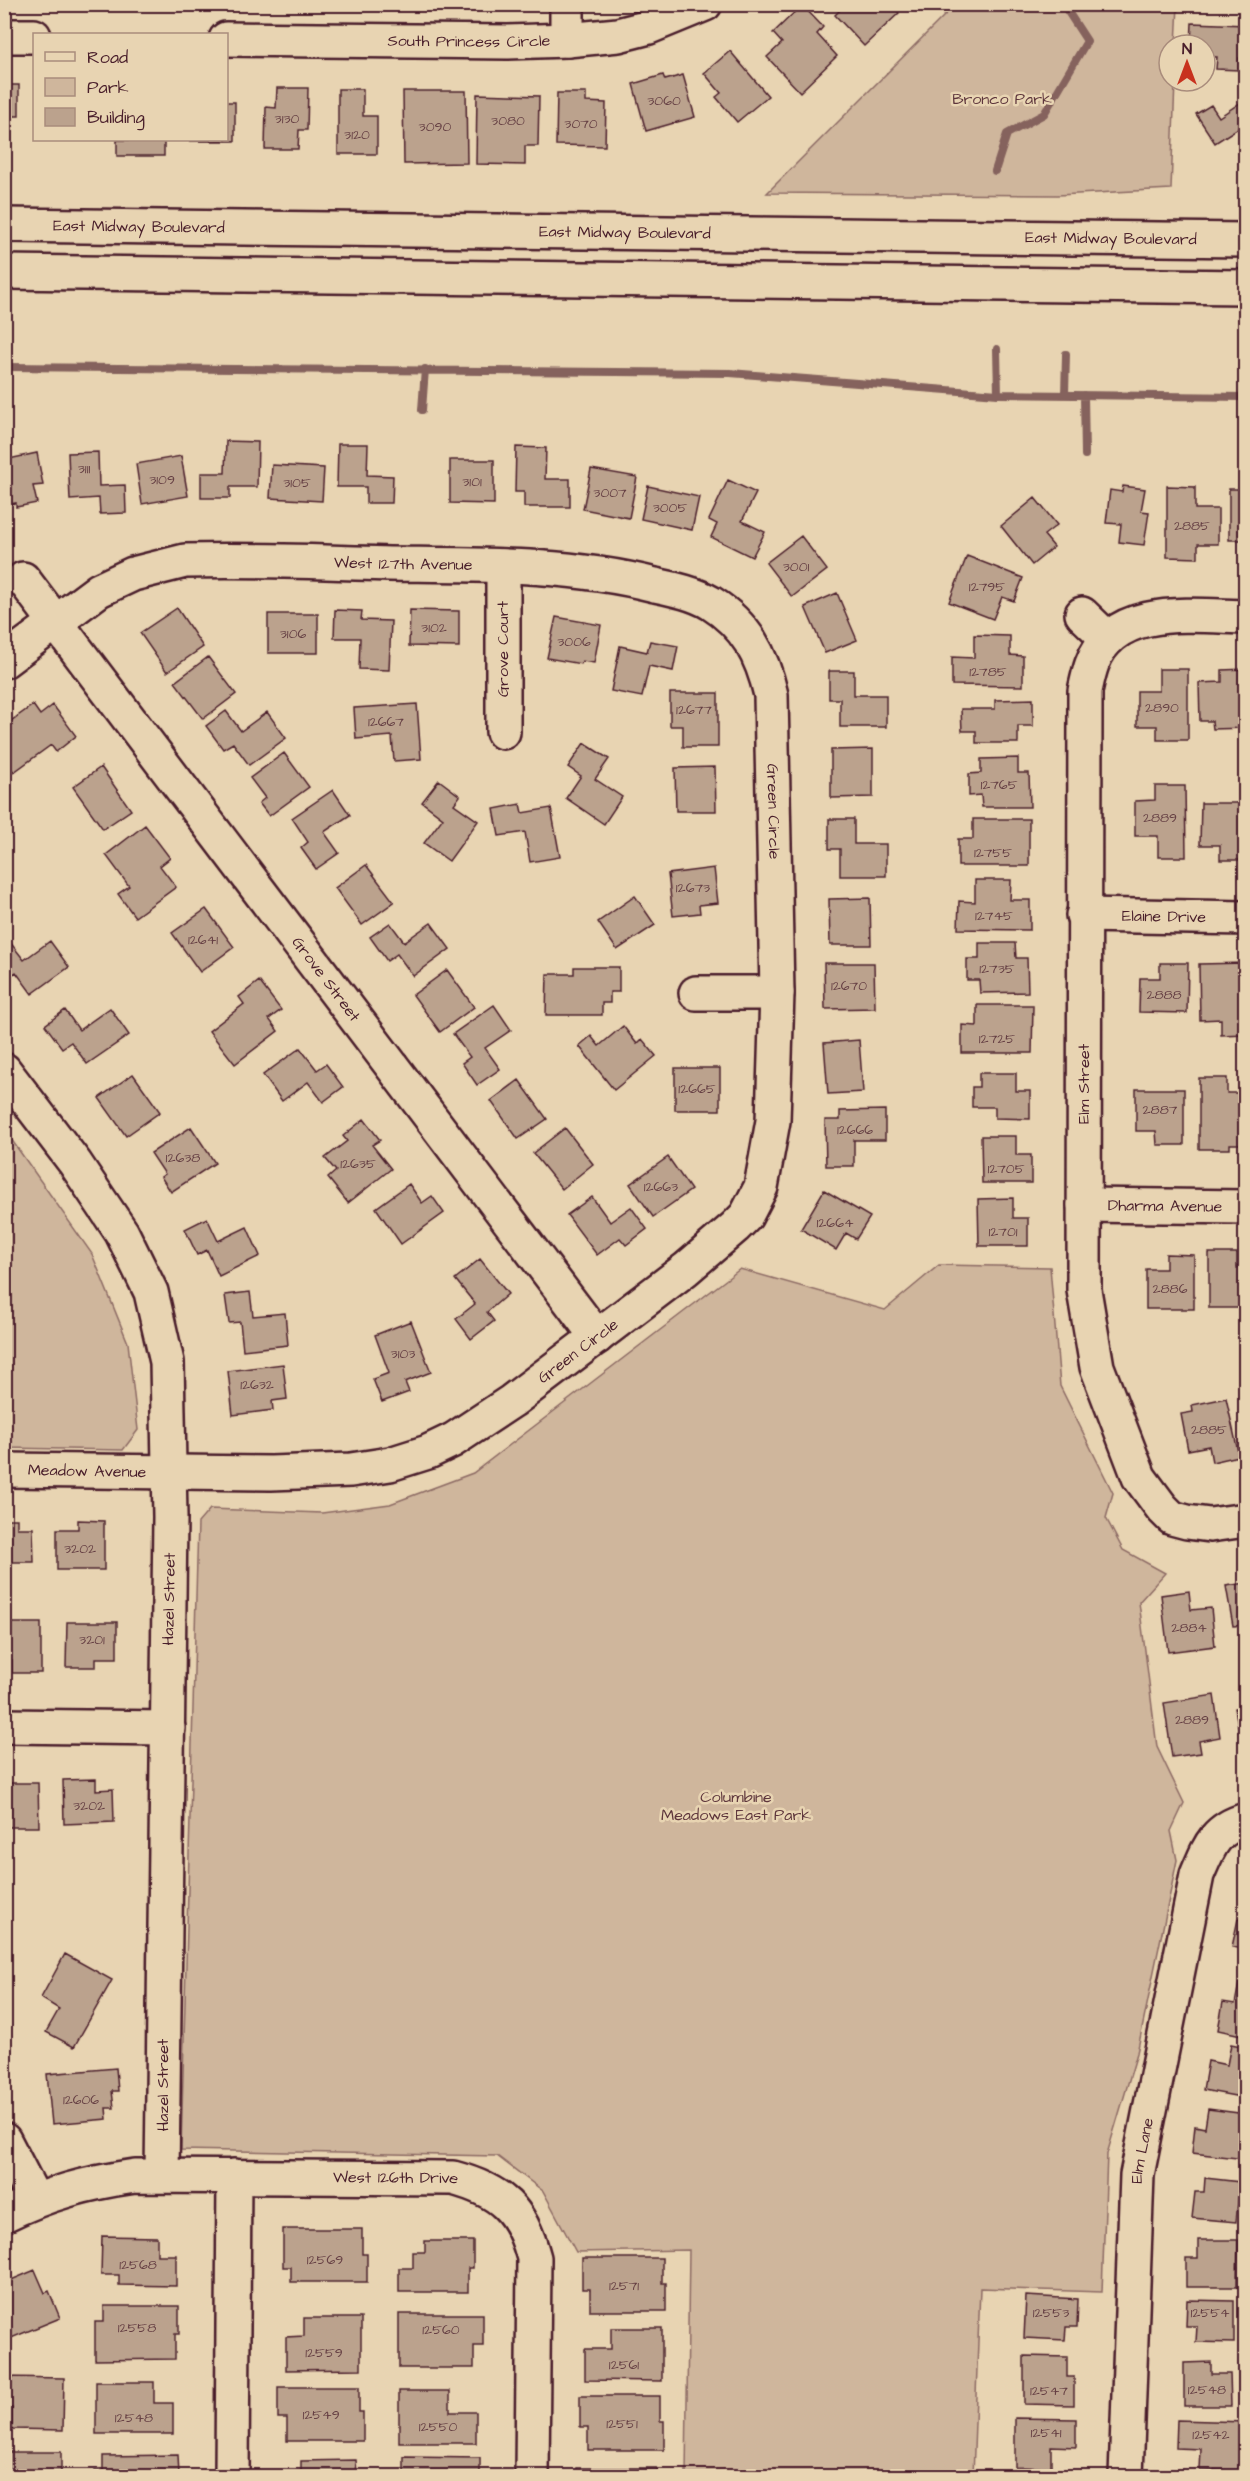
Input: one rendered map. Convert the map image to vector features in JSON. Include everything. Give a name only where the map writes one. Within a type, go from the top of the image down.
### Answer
[{"type":"street","points":[[567,4],[567,40]]},
{"type":"street","name":"South Princess Circle","points":[[228,39],[508,42],[567,40],[618,35],[638,30],[705,4]]},
{"type":"street","points":[[4,36],[33,36]]},
{"type":"street","name":"East Midway Boulevard","points":[[4,225],[1245,240]]},
{"type":"street","points":[[4,272],[1245,287]]},
{"type":"street","name":"West 127th Avenue","points":[[4,661],[99,590],[133,574],[184,561],[549,567],[631,579],[688,593],[736,621],[748,636]]},
{"type":"street","name":"Grove Court","points":[[503,566],[503,732]]},
{"type":"street","points":[[23,579],[56,622]]},
{"type":"street","points":[[1082,614],[1108,639],[1122,628],[1143,620],[1173,616],[1245,617]]},
{"type":"street","name":"Grove Street","points":[[56,622],[597,1337]]},
{"type":"street","name":"Green Circle","points":[[169,1472],[351,1470],[390,1464],[428,1452],[453,1440],[512,1401],[686,1269],[746,1216],[761,1187],[774,1121],[777,993],[771,695],[760,657],[748,636]]},
{"type":"street","name":"Elm Street","points":[[1108,639],[1092,662],[1085,691],[1084,1290],[1097,1367],[1139,1477],[1150,1494],[1160,1525],[1187,1522],[1210,1525],[1245,1520]]},
{"type":"street","name":"Elaine Drive","points":[[1083,915],[1245,918]]},
{"type":"street","points":[[696,993],[777,993]]},
{"type":"street","name":"Hazel Street","points":[[4,1070],[75,1163],[122,1233],[151,1292],[167,1362],[168,1728],[162,2175]]},
{"type":"street","name":"Dharma Avenue","points":[[1084,1205],[1245,1207]]},
{"type":"street","name":"Meadow Avenue","points":[[4,1470],[169,1472]]},
{"type":"street","points":[[4,1726],[168,1728]]},
{"type":"street","name":"Elm Lane","points":[[1126,2476],[1137,2175],[1197,1875],[1209,1846],[1232,1827]]},
{"type":"street","points":[[4,2140],[35,2200]]},
{"type":"street","name":"West 126th Drive","points":[[4,2215],[35,2200],[91,2182],[135,2176],[453,2178],[479,2185],[498,2197],[515,2214],[527,2235],[534,2258],[532,2476]]},
{"type":"street","points":[[232,2476],[234,2176]]},
{"type":"green space","name":"Bronco Park","points":[[955,5],[1178,5],[1177,33],[1157,33],[1157,93],[1175,93],[1171,189],[1058,195],[767,193]]},
{"type":"green space","points":[[4,1129],[92,1254],[128,1343],[138,1430],[123,1450],[5,1448]]},
{"type":"green space","name":"Columbine Meadows East Park","points":[[939,1265],[1050,1267],[1060,1386],[1113,1493],[1106,1518],[1123,1550],[1165,1573],[1139,1602],[1157,1747],[1184,1803],[1171,1831],[1177,1860],[1137,2053],[1107,2154],[1102,2292],[980,2288],[973,2476],[686,2476],[689,2250],[576,2252],[543,2191],[497,2156],[181,2150],[198,1523],[210,1509],[322,1513],[390,1504],[473,1473],[740,1269],[885,1310]]},
{"type":"building","points":[[846,4],[891,4],[899,13],[864,46],[835,15]]},
{"type":"building","points":[[802,5],[823,27],[817,34],[837,56],[800,92],[767,57],[782,43],[773,33]]},
{"type":"building","points":[[1192,23],[1246,25],[1246,58],[1239,58],[1239,70],[1217,69],[1217,33],[1192,33]]},
{"type":"building","points":[[730,51],[768,96],[737,122],[716,97],[721,93],[704,73]]},
{"type":"building","points":[[663,75],[665,80],[683,75],[695,117],[646,131],[633,84]]},
{"type":"building","points":[[4,85],[19,85],[19,116],[9,116],[9,153],[4,153]]},
{"type":"building","points":[[277,88],[308,88],[307,130],[299,130],[298,149],[265,149],[266,107],[276,108]]},
{"type":"building","points":[[338,89],[363,89],[363,116],[377,116],[377,154],[338,154]]},
{"type":"building","points":[[403,91],[466,91],[467,163],[404,164]]},
{"type":"building","points":[[557,93],[586,93],[586,102],[606,103],[605,146],[556,145]]},
{"type":"building","points":[[477,94],[539,96],[538,146],[525,146],[525,165],[476,164]]},
{"type":"building","points":[[1246,99],[1246,123],[1215,143],[1196,114],[1211,105],[1219,117]]},
{"type":"building","points":[[228,102],[235,102],[235,141],[228,141]]},
{"type":"building","points":[[117,141],[164,141],[164,156],[117,156]]},
{"type":"building","points":[[226,441],[258,442],[257,487],[230,487],[230,498],[201,498],[201,473],[225,473]]},
{"type":"building","points":[[338,444],[368,444],[367,475],[393,476],[392,503],[366,503],[366,487],[337,487]]},
{"type":"building","points":[[516,447],[546,448],[545,479],[570,479],[570,507],[524,507],[524,492],[515,492]]},
{"type":"building","points":[[98,452],[99,486],[125,485],[126,513],[100,514],[99,498],[70,500],[68,453]]},
{"type":"building","points":[[37,453],[43,485],[33,486],[37,503],[16,507],[16,503],[4,505],[4,460]]},
{"type":"building","points":[[181,456],[188,496],[142,504],[136,464]]},
{"type":"building","points":[[450,460],[494,460],[494,504],[450,503]]},
{"type":"building","points":[[272,465],[324,468],[322,501],[270,498]]},
{"type":"building","points":[[591,469],[637,477],[629,518],[583,509]]},
{"type":"building","points":[[728,480],[756,493],[742,521],[765,532],[752,557],[711,537],[717,524],[709,520]]},
{"type":"building","points":[[648,486],[699,497],[692,530],[641,519]]},
{"type":"building","points":[[1123,486],[1145,489],[1141,511],[1149,512],[1144,545],[1119,542],[1121,524],[1106,523],[1110,490],[1122,492]]},
{"type":"building","points":[[1167,486],[1195,487],[1195,509],[1218,509],[1218,544],[1198,544],[1198,558],[1167,557]]},
{"type":"building","points":[[1229,489],[1246,489],[1246,540],[1229,540]]},
{"type":"building","points":[[1035,498],[1057,525],[1044,535],[1054,547],[1032,565],[1001,526]]},
{"type":"building","points":[[801,536],[827,570],[792,597],[766,563]]},
{"type":"building","points":[[967,556],[1023,578],[1014,601],[1002,597],[993,619],[949,602]]},
{"type":"building","points":[[837,593],[857,640],[825,653],[805,607]]},
{"type":"building","points":[[177,608],[203,647],[167,672],[140,633]]},
{"type":"building","points":[[335,610],[362,611],[361,620],[391,621],[389,670],[359,669],[360,638],[334,638]]},
{"type":"building","points":[[410,610],[459,611],[459,647],[409,646]]},
{"type":"building","points":[[268,614],[318,614],[318,653],[268,653]]},
{"type":"building","points":[[556,617],[601,625],[594,663],[582,661],[581,664],[547,658]]},
{"type":"building","points":[[974,635],[1010,636],[1010,655],[1023,656],[1023,686],[952,685],[952,657],[974,658]]},
{"type":"building","points":[[650,641],[678,646],[673,671],[649,666],[642,697],[611,691],[620,646],[647,652]]},
{"type":"building","points":[[208,657],[236,694],[203,719],[175,682]]},
{"type":"building","points":[[1159,669],[1188,669],[1188,740],[1157,740],[1157,726],[1137,726],[1137,691],[1159,691]]},
{"type":"building","points":[[1246,669],[1246,728],[1213,729],[1212,721],[1200,721],[1199,683],[1222,682],[1222,670]]},
{"type":"building","points":[[829,671],[854,671],[854,695],[886,695],[886,727],[840,727],[840,699],[829,699]]},
{"type":"building","points":[[670,693],[718,693],[718,747],[683,747],[683,726],[670,726]]},
{"type":"building","points":[[1033,699],[1033,726],[1018,726],[1018,743],[976,743],[976,731],[962,731],[961,709],[995,709],[995,700]]},
{"type":"building","points":[[417,704],[421,759],[394,761],[392,736],[356,739],[354,708]]},
{"type":"building","points":[[33,705],[40,715],[53,705],[76,736],[56,752],[51,745],[14,772],[4,759],[4,726]]},
{"type":"building","points":[[226,711],[241,731],[267,712],[286,738],[249,765],[233,743],[223,749],[206,726]]},
{"type":"building","points":[[584,743],[609,759],[595,779],[622,797],[604,824],[566,798],[581,776],[568,767]]},
{"type":"building","points":[[873,749],[873,797],[831,798],[831,750]]},
{"type":"building","points":[[284,753],[309,787],[269,816],[259,803],[265,798],[250,778]]},
{"type":"building","points":[[1018,758],[1018,773],[1029,773],[1030,807],[982,807],[981,795],[969,796],[969,774],[981,773],[981,759]]},
{"type":"building","points":[[101,767],[131,810],[103,829],[73,787]]},
{"type":"building","points":[[715,767],[716,811],[676,811],[675,768]]},
{"type":"building","points":[[439,780],[460,796],[454,804],[478,821],[449,861],[424,843],[443,818],[422,802]]},
{"type":"building","points":[[1155,786],[1185,786],[1186,857],[1158,857],[1158,836],[1135,836],[1135,801],[1155,800]]},
{"type":"building","points":[[333,790],[350,815],[324,832],[339,853],[316,869],[301,848],[308,842],[292,818]]},
{"type":"building","points":[[1201,803],[1246,803],[1246,860],[1220,860],[1220,845],[1200,845]]},
{"type":"building","points":[[520,804],[522,813],[551,808],[560,857],[530,862],[525,832],[499,836],[494,809]]},
{"type":"building","points":[[829,819],[854,819],[854,844],[886,844],[886,876],[840,876],[840,849],[829,849]]},
{"type":"building","points":[[973,819],[1029,819],[1029,866],[958,866],[958,839],[973,839]]},
{"type":"building","points":[[145,825],[170,858],[160,866],[176,887],[135,917],[118,894],[129,886],[106,855]]},
{"type":"building","points":[[366,865],[394,902],[362,925],[335,888]]},
{"type":"building","points":[[714,868],[718,903],[699,905],[700,913],[673,916],[668,874]]},
{"type":"building","points":[[975,880],[1011,880],[1010,900],[1030,900],[1030,930],[958,929],[959,901],[975,902]]},
{"type":"building","points":[[635,896],[655,925],[617,950],[598,922]]},
{"type":"building","points":[[870,898],[871,945],[830,945],[829,899]]},
{"type":"building","points":[[206,909],[234,947],[200,972],[172,933]]},
{"type":"building","points":[[390,923],[404,942],[431,923],[450,949],[413,976],[397,954],[387,961],[370,937]]},
{"type":"building","points":[[9,941],[24,960],[50,941],[69,967],[32,994],[16,972],[7,979],[4,976],[4,944]]},
{"type":"building","points":[[979,943],[1015,943],[1016,958],[1027,958],[1028,992],[980,993],[979,980],[967,980],[967,959],[979,959]]},
{"type":"building","points":[[824,963],[874,963],[875,1008],[825,1009]]},
{"type":"building","points":[[1160,963],[1188,963],[1187,1013],[1139,1012],[1140,978],[1160,978]]},
{"type":"building","points":[[1246,963],[1246,1034],[1221,1035],[1221,1019],[1200,1020],[1199,964]]},
{"type":"building","points":[[574,967],[619,967],[619,992],[610,992],[610,1003],[602,1003],[602,1015],[546,1015],[547,974],[574,974]]},
{"type":"building","points":[[447,970],[474,1007],[440,1032],[413,995]]},
{"type":"building","points":[[259,981],[281,1010],[269,1019],[278,1031],[235,1064],[209,1031],[244,1004],[239,997]]},
{"type":"building","points":[[494,1005],[511,1030],[485,1048],[500,1069],[477,1085],[462,1063],[470,1057],[453,1034]]},
{"type":"building","points":[[977,1005],[1033,1005],[1032,1053],[962,1053],[962,1025],[977,1026]]},
{"type":"building","points":[[110,1008],[129,1035],[87,1064],[71,1042],[62,1048],[45,1025],[65,1010],[79,1030]]},
{"type":"building","points":[[623,1026],[637,1044],[642,1039],[656,1056],[614,1090],[579,1046],[591,1036],[599,1046]]},
{"type":"building","points":[[859,1040],[863,1092],[828,1094],[824,1043]]},
{"type":"building","points":[[300,1048],[317,1070],[326,1064],[343,1087],[323,1102],[308,1082],[282,1101],[263,1075]]},
{"type":"building","points":[[675,1068],[720,1068],[720,1110],[675,1110]]},
{"type":"building","points":[[979,1073],[1016,1073],[1016,1091],[1030,1091],[1030,1119],[995,1118],[995,1107],[972,1107],[972,1087],[979,1087]]},
{"type":"building","points":[[133,1074],[160,1112],[126,1136],[99,1098]]},
{"type":"building","points":[[1199,1078],[1227,1078],[1227,1093],[1246,1093],[1246,1144],[1230,1144],[1230,1149],[1199,1149]]},
{"type":"building","points":[[519,1080],[547,1119],[518,1139],[491,1101]]},
{"type":"building","points":[[1136,1089],[1184,1089],[1184,1145],[1157,1145],[1156,1131],[1136,1131]]},
{"type":"building","points":[[885,1110],[885,1140],[854,1140],[854,1166],[826,1166],[825,1120],[840,1120],[840,1111]]},
{"type":"building","points":[[364,1119],[380,1140],[372,1145],[391,1169],[348,1203],[328,1178],[336,1171],[325,1158],[347,1141],[343,1136]]},
{"type":"building","points":[[191,1127],[215,1163],[171,1192],[161,1177],[165,1174],[151,1153]]},
{"type":"building","points":[[565,1128],[593,1164],[562,1189],[533,1153]]},
{"type":"building","points":[[981,1136],[1016,1136],[1016,1155],[1031,1155],[1031,1183],[982,1183]]},
{"type":"building","points":[[668,1157],[691,1190],[653,1217],[630,1184]]},
{"type":"building","points":[[409,1184],[422,1203],[432,1196],[444,1213],[401,1244],[376,1208]]},
{"type":"building","points":[[824,1190],[870,1217],[856,1239],[846,1233],[836,1250],[801,1229]]},
{"type":"building","points":[[592,1197],[610,1222],[631,1207],[647,1229],[626,1245],[620,1238],[597,1255],[567,1215]]},
{"type":"building","points":[[1013,1198],[1013,1218],[1028,1218],[1028,1246],[979,1246],[978,1199]]},
{"type":"building","points":[[207,1218],[218,1241],[247,1227],[260,1256],[219,1276],[207,1250],[197,1255],[185,1229]]},
{"type":"building","points":[[1209,1253],[1237,1253],[1237,1268],[1246,1268],[1246,1308],[1209,1308]]},
{"type":"building","points":[[1166,1254],[1194,1255],[1194,1309],[1146,1309],[1146,1269],[1166,1269]]},
{"type":"building","points":[[480,1259],[508,1294],[487,1312],[494,1321],[471,1339],[456,1319],[475,1304],[455,1279]]},
{"type":"building","points":[[250,1292],[253,1316],[285,1313],[288,1345],[243,1350],[240,1322],[229,1323],[225,1295]]},
{"type":"building","points":[[411,1321],[431,1372],[405,1382],[409,1392],[382,1402],[373,1379],[389,1373],[375,1335]]},
{"type":"building","points":[[283,1364],[287,1399],[272,1401],[273,1410],[233,1415],[228,1371]]},
{"type":"building","points":[[1226,1398],[1239,1456],[1212,1462],[1209,1446],[1188,1450],[1181,1414],[1193,1412],[1192,1405]]},
{"type":"building","points":[[4,1519],[17,1519],[17,1528],[33,1528],[34,1562],[4,1562]]},
{"type":"building","points":[[78,1520],[104,1521],[104,1570],[57,1570],[57,1529],[78,1529]]},
{"type":"building","points":[[1246,1583],[1246,1625],[1233,1626],[1226,1586]]},
{"type":"building","points":[[1189,1591],[1191,1610],[1211,1608],[1215,1646],[1168,1652],[1161,1595]]},
{"type":"building","points":[[67,1622],[117,1622],[117,1658],[96,1658],[96,1667],[66,1667]]},
{"type":"building","points":[[9,1623],[41,1623],[41,1673],[12,1673],[12,1660],[4,1660],[4,1634],[9,1634]]},
{"type":"building","points":[[1214,1695],[1220,1737],[1199,1741],[1201,1753],[1172,1757],[1164,1703]]},
{"type":"building","points":[[1246,1706],[1246,1745],[1241,1745],[1235,1708]]},
{"type":"building","points":[[96,1779],[96,1790],[113,1789],[114,1822],[64,1824],[63,1780]]},
{"type":"building","points":[[4,1783],[38,1783],[39,1827],[4,1827]]},
{"type":"building","points":[[1238,1919],[1246,1920],[1246,1971],[1241,1970],[1244,1949],[1232,1947]]},
{"type":"building","points":[[65,1954],[112,1980],[74,2047],[46,2032],[59,2009],[41,1998]]},
{"type":"building","points":[[1239,1983],[1246,1985],[1246,2036],[1218,2030],[1223,2002],[1235,2004]]},
{"type":"building","points":[[1231,2044],[1246,2047],[1246,2098],[1203,2090],[1208,2061],[1227,2065]]},
{"type":"building","points":[[116,2068],[118,2091],[112,2091],[114,2108],[106,2108],[107,2119],[52,2124],[47,2074]]},
{"type":"building","points":[[1208,2109],[1246,2114],[1246,2159],[1192,2153],[1195,2126],[1205,2128]]},
{"type":"building","points":[[1205,2178],[1240,2182],[1236,2222],[1192,2218],[1195,2192],[1204,2192]]},
{"type":"building","points":[[283,2229],[362,2229],[362,2254],[367,2254],[367,2282],[291,2282],[291,2267],[283,2267]]},
{"type":"building","points":[[102,2236],[157,2237],[157,2255],[176,2255],[176,2286],[119,2285],[119,2275],[101,2275]]},
{"type":"building","points":[[1198,2240],[1238,2240],[1237,2287],[1186,2287],[1186,2258],[1198,2258]]},
{"type":"building","points":[[425,2241],[473,2241],[473,2268],[468,2268],[468,2292],[399,2292],[399,2268],[413,2268],[413,2252],[425,2252]]},
{"type":"building","points":[[582,2258],[662,2258],[662,2283],[666,2283],[666,2311],[590,2311],[590,2289],[582,2289]]},
{"type":"building","points":[[35,2270],[45,2293],[49,2291],[60,2318],[4,2341],[4,2283]]},
{"type":"building","points":[[1026,2296],[1078,2299],[1077,2327],[1066,2327],[1065,2340],[1024,2338]]},
{"type":"building","points":[[1187,2300],[1234,2301],[1234,2343],[1196,2342],[1197,2326],[1186,2326]]},
{"type":"building","points":[[104,2306],[179,2306],[179,2334],[175,2334],[175,2359],[95,2360],[95,2322],[104,2322]]},
{"type":"building","points":[[399,2314],[483,2314],[483,2346],[474,2346],[474,2368],[399,2368]]},
{"type":"building","points":[[304,2318],[361,2318],[361,2369],[286,2370],[286,2337],[304,2336]]},
{"type":"building","points":[[611,2328],[662,2328],[662,2381],[585,2380],[585,2349],[611,2349]]},
{"type":"building","points":[[1024,2356],[1067,2357],[1067,2377],[1074,2377],[1074,2405],[1024,2404]]},
{"type":"building","points":[[1211,2362],[1211,2374],[1230,2374],[1231,2406],[1184,2406],[1184,2363]]},
{"type":"building","points":[[4,2377],[64,2378],[63,2430],[12,2429],[12,2408],[4,2408]]},
{"type":"building","points":[[96,2382],[154,2382],[154,2403],[173,2403],[173,2434],[96,2434]]},
{"type":"building","points":[[278,2387],[359,2387],[359,2412],[363,2412],[363,2441],[287,2441],[287,2418],[278,2418]]},
{"type":"building","points":[[399,2391],[450,2391],[450,2412],[476,2412],[476,2443],[399,2443]]},
{"type":"building","points":[[580,2396],[660,2396],[660,2421],[664,2421],[664,2450],[588,2450],[588,2427],[580,2427]]},
{"type":"building","points":[[1015,2418],[1076,2419],[1076,2447],[1051,2446],[1051,2468],[1015,2467]]},
{"type":"building","points":[[1177,2420],[1246,2422],[1246,2471],[1200,2470],[1201,2449],[1176,2448]]},
{"type":"building","points":[[4,2452],[61,2452],[61,2476],[4,2476]]},
{"type":"building","points":[[178,2455],[179,2476],[95,2476],[95,2471],[103,2471],[103,2456]]},
{"type":"building","points":[[404,2457],[480,2458],[480,2476],[396,2476],[396,2474],[404,2474]]},
{"type":"building","points":[[356,2460],[357,2476],[301,2476],[301,2461]]},
{"type":"building","points":[[577,2468],[657,2468],[657,2476],[577,2476]]},
{"type":"waterway","points":[[995,171],[1007,134],[1044,114],[1087,41],[1063,4]]},
{"type":"waterway","points":[[997,349],[998,394]]},
{"type":"waterway","points":[[1065,395],[1066,354]]},
{"type":"waterway","points":[[4,367],[730,373],[998,394],[1246,397]]},
{"type":"waterway","points":[[422,410],[425,369]]},
{"type":"waterway","points":[[1084,395],[1085,455]]}]
